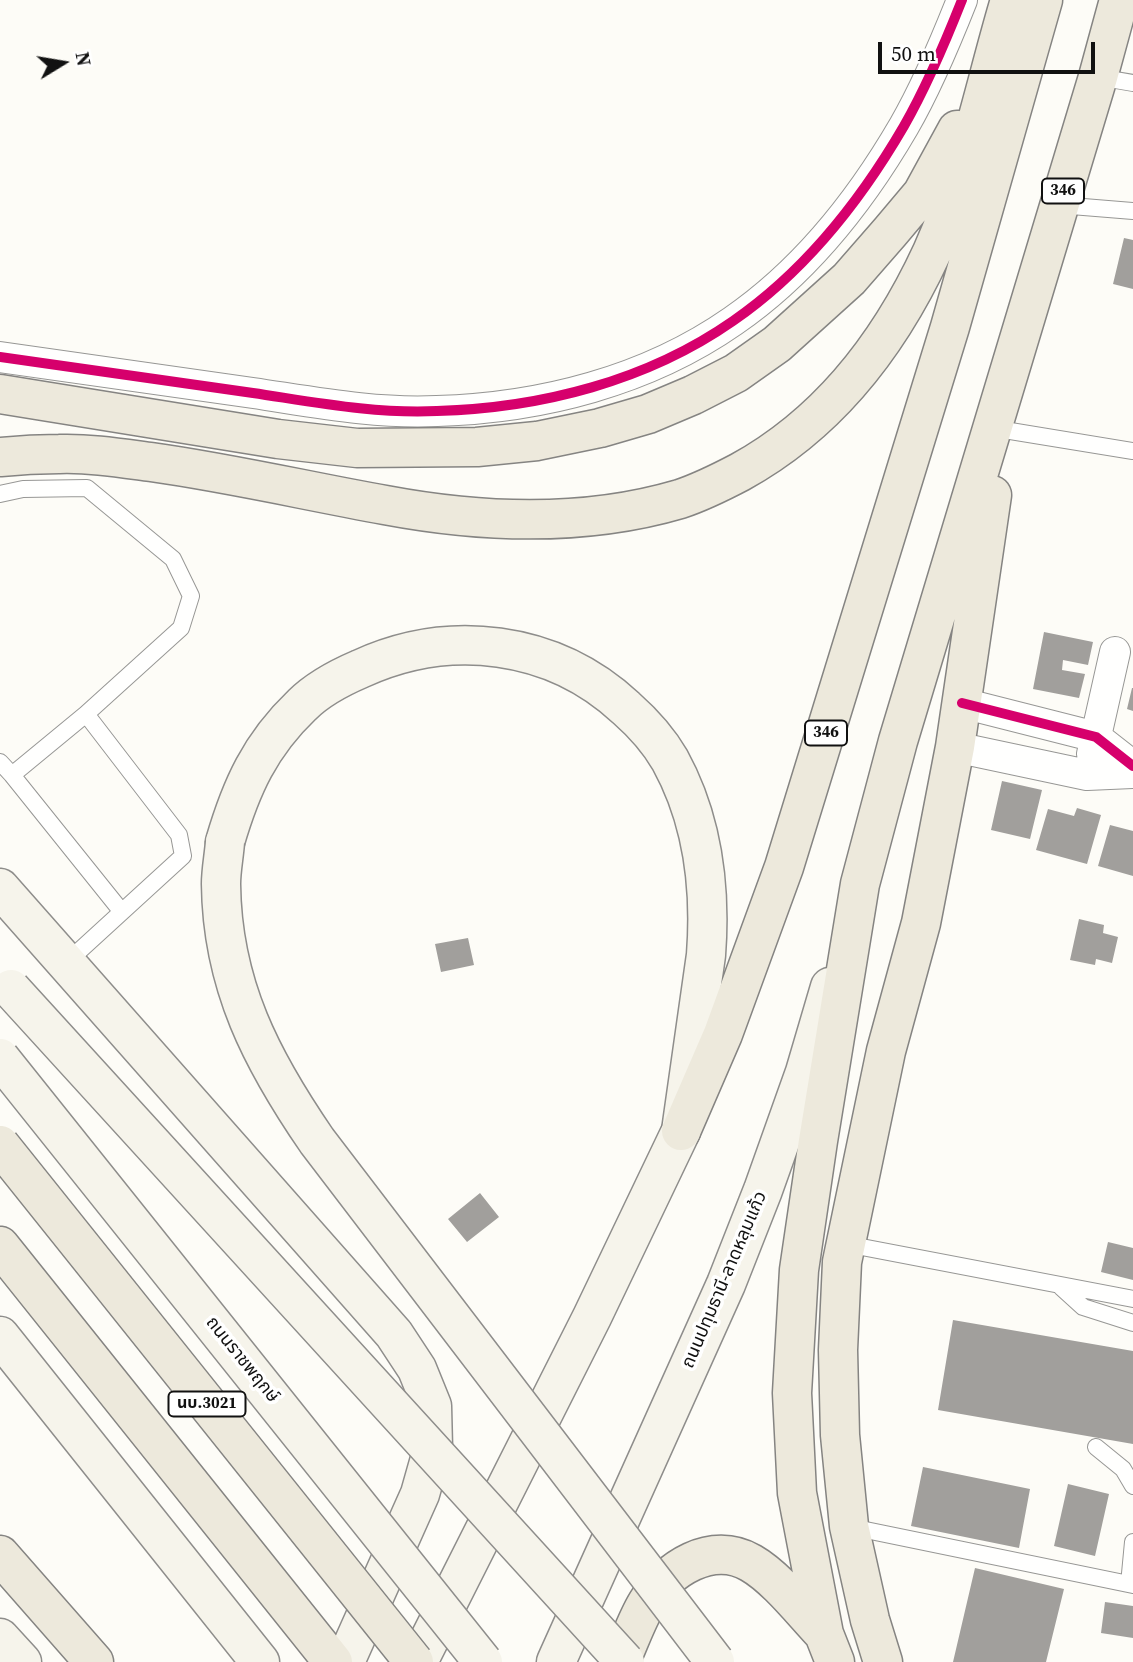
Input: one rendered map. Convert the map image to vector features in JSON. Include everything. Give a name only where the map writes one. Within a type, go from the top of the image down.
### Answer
[{"type":"main road","points":[[0,457],[61,453],[94,455],[171,465],[429,512],[504,518],[593,516],[638,509],[682,498],[723,481],[787,442],[821,414],[850,384],[880,345],[904,307],[933,250],[960,179],[1010,0]]},
{"type":"main road","name":"346","points":[[681,1131],[723,1034],[784,867],[950,327],[1043,0]]},
{"type":"main road","name":"346","points":[[860,884],[898,741],[997,429],[1006,382],[1059,205],[1115,80],[1119,0]]},
{"type":"main road","points":[[0,394],[278,439],[357,447],[477,447],[537,441],[600,428],[648,414],[736,373],[777,344],[849,279],[922,194],[995,53]]},
{"type":"main road","points":[[883,1662],[864,1596],[849,1526],[840,1435],[838,1350],[842,1262],[886,1051],[921,923],[955,747],[997,429]]},
{"type":"main road","points":[[416,1662],[592,1317],[681,1131],[708,927],[704,864],[683,788],[669,759],[648,730],[617,699],[578,672],[527,652],[474,645],[434,648],[394,656],[348,674],[303,704],[263,750],[236,804],[225,842],[221,882],[222,915],[231,967],[247,1019],[277,1079],[310,1131],[342,1175],[715,1662]]},
{"type":"main road","points":[[829,1648],[797,1493],[792,1393],[799,1270],[860,884]]},
{"type":"main road","name":"ถนนปทุมธานี-ลาดหลุมแก้ว","points":[[556,1662],[726,1284],[805,1072],[860,884]]},
{"type":"main road","points":[[0,888],[394,1335],[418,1369],[432,1406],[433,1448],[420,1494],[345,1662]]},
{"type":"main road","points":[[5,983],[623,1662],[647,1602],[676,1570],[690,1561],[706,1556],[730,1555],[751,1563],[772,1579],[829,1648]]},
{"type":"main road","name":"ถนนราชพฤกษ์","points":[[0,1058],[483,1662]]},
{"type":"main road","name":"นบ.3021","points":[[0,1145],[416,1662]]},
{"type":"main road","name":"นบ.3021","points":[[0,1246],[333,1662]]},
{"type":"main road","points":[[0,1336],[260,1662]]},
{"type":"main road","points":[[0,1555],[94,1662]]},
{"type":"main road","points":[[0,1638],[22,1662]]},
{"type":"street","points":[[0,357],[372,410],[436,412],[506,406],[571,394],[626,377],[687,349],[733,321],[779,284],[823,240],[868,183],[904,125],[939,59],[962,0]]},
{"type":"street","points":[[1087,775],[1115,652]]},
{"type":"street","points":[[962,703],[1096,737],[1133,766]]},
{"type":"street","points":[[955,747],[1087,775],[1133,773]]},
{"type":"lane","points":[[1059,205],[1133,211]]},
{"type":"lane","points":[[997,429],[1133,451]]},
{"type":"lane","points":[[0,494],[23,489],[87,488],[173,559],[191,596],[181,628],[86,714],[12,775]]},
{"type":"lane","points":[[66,964],[183,856],[179,835],[86,714]]},
{"type":"lane","points":[[0,762],[122,912]]},
{"type":"lane","points":[[846,1244],[1133,1299]]},
{"type":"lane","points":[[1059,1285],[1083,1307],[1133,1323]]},
{"type":"lane","points":[[1096,1447],[1123,1468],[1133,1486]]},
{"type":"lane","points":[[849,1526],[1131,1584],[1133,1542]]},
{"type":"building","points":[[1124,238],[1133,240],[1133,289],[1113,284]]},
{"type":"building","points":[[1044,632],[1093,642],[1088,665],[1063,660],[1062,670],[1085,674],[1079,698],[1033,689]]},
{"type":"building","points":[[1133,688],[1133,711],[1127,709]]},
{"type":"building","points":[[1002,781],[1042,790],[1030,839],[991,830]]},
{"type":"building","points":[[1077,808],[1101,815],[1087,864],[1036,850],[1048,809],[1074,816]]},
{"type":"building","points":[[1110,825],[1133,831],[1133,876],[1098,866]]},
{"type":"building","points":[[1079,919],[1104,925],[1103,933],[1118,937],[1112,963],[1096,959],[1095,965],[1070,960]]},
{"type":"building","points":[[468,938],[474,965],[441,972],[435,944]]},
{"type":"building","points":[[480,1193],[499,1217],[467,1242],[448,1219]]},
{"type":"building","points":[[1108,1242],[1133,1248],[1133,1280],[1101,1272]]},
{"type":"building","points":[[953,1320],[1133,1351],[1133,1444],[938,1410]]},
{"type":"building","points":[[923,1467],[1030,1489],[1019,1548],[911,1526]]},
{"type":"building","points":[[1068,1484],[1109,1494],[1095,1556],[1054,1546]]},
{"type":"building","points":[[975,1568],[1064,1589],[1046,1662],[953,1662]]},
{"type":"building","points":[[1105,1602],[1133,1606],[1133,1638],[1101,1633]]},
{"type":"cycle path","points":[[0,357],[345,407],[391,411],[476,409],[515,404],[554,397],[629,375],[700,342],[733,321],[784,280],[829,233],[869,181],[904,126],[935,64],[962,0]]},
{"type":"cycle path","points":[[962,703],[1096,737],[1133,766]]}]
